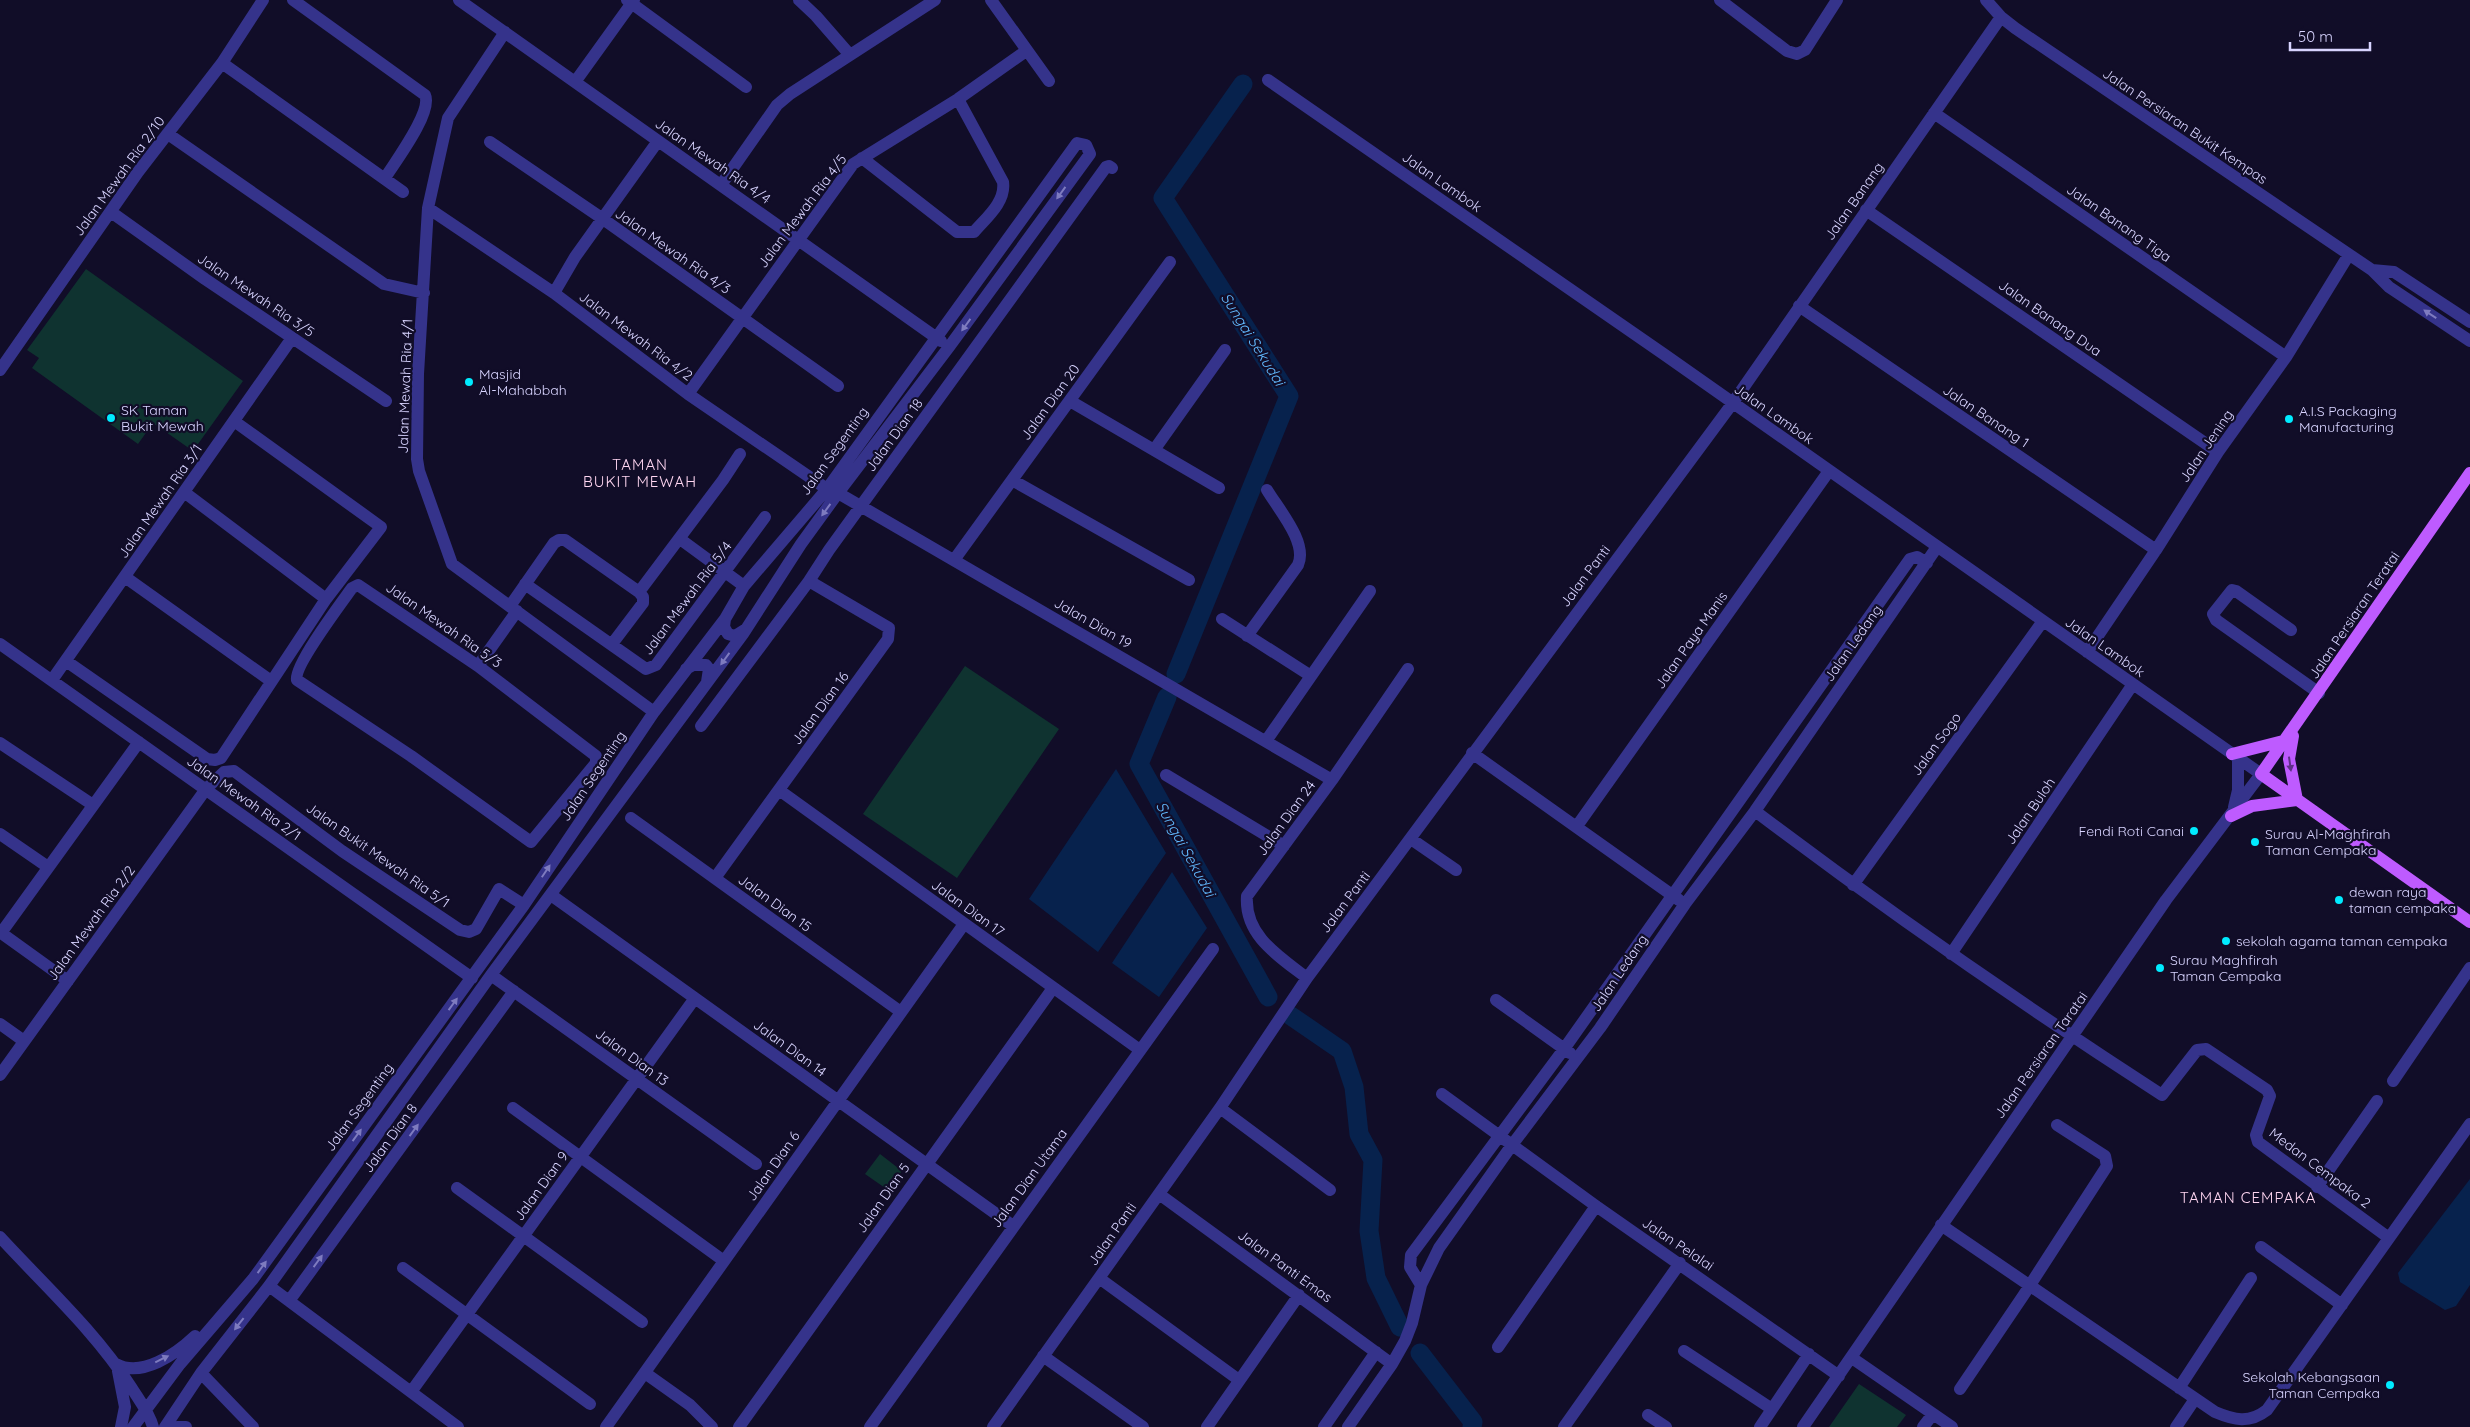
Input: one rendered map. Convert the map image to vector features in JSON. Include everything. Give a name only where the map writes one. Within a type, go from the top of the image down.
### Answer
[{"type":"main road","name":"Jalan Persiaran Teratai","points":[[2261,774],[2319,694],[2470,473]]},
{"type":"main road","points":[[2295,728],[2289,759],[2298,800]]},
{"type":"main road","points":[[2235,756],[2287,740]]},
{"type":"main road","points":[[2261,774],[2470,922]]},
{"type":"main road","points":[[2231,816],[2252,806],[2298,800]]},
{"type":"street","name":"Jalan Mewah Ria 2/10","points":[[0,370],[138,172],[222,63],[263,0]]},
{"type":"street","points":[[293,0],[426,95],[428,106],[385,178]]},
{"type":"street","name":"Jalan Mewah Ria 4/4","points":[[459,0],[949,347]]},
{"type":"street","points":[[799,0],[816,16],[850,55]]},
{"type":"street","points":[[721,186],[777,105],[790,94],[936,0]]},
{"type":"street","points":[[991,0],[1049,81]]},
{"type":"street","points":[[1720,0],[1788,51],[1797,54],[1805,50],[1837,0]]},
{"type":"street","points":[[1979,0],[2001,17]]},
{"type":"street","name":"Jalan Persiaran Bukit Kempas","points":[[1986,0],[2001,17],[2348,256],[2372,270],[2389,287],[2470,341]]},
{"type":"street","points":[[575,82],[631,1],[746,87]]},
{"type":"street","name":"Jalan Banang","points":[[1732,404],[2001,17]]},
{"type":"street","name":"Jalan Mewah Ria 4/1","points":[[505,32],[448,118],[428,208],[418,374],[417,458],[419,471],[452,564],[654,712]]},
{"type":"street","name":"Jalan Mewah Ria 4/5","points":[[688,394],[853,164],[958,99],[1026,51]]},
{"type":"street","points":[[222,63],[403,192]]},
{"type":"street","name":"Jalan Lambok","points":[[1268,80],[2261,774]]},
{"type":"street","points":[[862,158],[957,232],[974,232],[1002,198],[1004,190],[1003,182],[958,99]]},
{"type":"street","name":"Jalan Banang Tiga","points":[[1934,113],[2286,357]]},
{"type":"street","points":[[168,134],[384,284],[424,293]]},
{"type":"street","points":[[554,293],[575,257],[658,140]]},
{"type":"street","name":"Jalan Mewah Ria 4/3","points":[[490,142],[603,219],[838,386]]},
{"type":"street","name":"Jalan Segenting","points":[[133,1427],[180,1364],[253,1279],[472,978],[654,712],[725,619],[744,586],[832,491],[949,347],[1090,154],[1086,145],[1077,143],[935,337],[832,491],[748,627],[614,806],[269,1286],[201,1373],[165,1427]]},
{"type":"street","name":"Jalan Dian 18","points":[[702,726],[809,581],[829,550],[1106,167],[1112,168]]},
{"type":"street","name":"Jalan Mewah Ria 4/2","points":[[428,208],[554,293],[688,394],[832,491]]},
{"type":"street","name":"Jalan Banang Dua","points":[[1866,210],[2218,452]]},
{"type":"street","name":"Jalan Mewah Ria 3/5","points":[[111,212],[386,402]]},
{"type":"street","name":"Jalan Jening","points":[[2086,652],[2156,550],[2218,452],[2286,357],[2348,256]]},
{"type":"street","name":"Jalan Dian 20","points":[[954,560],[1170,262]]},
{"type":"street","name":"Jalan Persiaran Bukit Kempas","points":[[2372,270],[2394,272],[2470,322]]},
{"type":"street","name":"Jalan Banang 1","points":[[1799,306],[2156,550]]},
{"type":"street","name":"Jalan Mewah Ria 3/1","points":[[52,680],[292,338]]},
{"type":"street","points":[[1154,450],[1225,350]]},
{"type":"street","points":[[1070,401],[1220,488]]},
{"type":"street","name":"Jalan Panti","points":[[993,1427],[1220,1108],[1307,978],[1732,404]]},
{"type":"street","points":[[66,661],[207,759],[215,760],[221,758],[326,599],[381,526],[234,421]]},
{"type":"street","points":[[639,592],[740,454]]},
{"type":"street","name":"Jalan Paya Manis","points":[[1577,826],[1829,471]]},
{"type":"street","points":[[1012,480],[1189,580]]},
{"type":"street","points":[[1247,636],[1301,558],[1299,543],[1267,490]]},
{"type":"street","name":"Jalan Dian 19","points":[[832,491],[861,506],[1332,780]]},
{"type":"street","points":[[184,492],[326,599]]},
{"type":"street","name":"Jalan Mewah Ria 5/4","points":[[525,584],[646,668],[652,668],[765,517]]},
{"type":"street","points":[[680,538],[744,586]]},
{"type":"street","points":[[478,666],[514,609],[525,584],[554,543],[559,540],[565,540],[639,592],[644,600],[644,603],[612,644]]},
{"type":"street","name":"Jalan Ledang","points":[[1348,1427],[1392,1364],[1412,1323],[1421,1285],[1438,1248],[1577,1059],[1684,904],[1755,811],[1937,547]]},
{"type":"street","points":[[1421,1285],[1410,1267],[1411,1255],[1564,1049],[1910,559],[1917,558],[1927,563]]},
{"type":"street","points":[[125,577],[271,681]]},
{"type":"street","name":"Jalan Dian 16","points":[[715,878],[890,634],[889,628],[809,581]]},
{"type":"street","name":"Jalan Mewah Ria 5/3","points":[[358,585],[478,666],[596,756],[596,763],[531,842],[411,756],[297,680],[297,671],[322,630],[352,588],[358,585]]},
{"type":"street","points":[[2291,630],[2236,590],[2232,590],[2213,614],[2216,620],[2319,694]]},
{"type":"street","points":[[1266,741],[1370,591]]},
{"type":"street","points":[[725,619],[724,627],[728,634],[736,636],[748,627]]},
{"type":"street","points":[[1222,619],[1311,676]]},
{"type":"street","name":"Jalan Sogo","points":[[1853,885],[2043,621]]},
{"type":"street","name":"Jalan Mewah Ria 2/1","points":[[0,644],[472,978]]},
{"type":"street","points":[[686,669],[693,664],[706,665],[709,669],[706,685]]},
{"type":"street","name":"Jalan Dian 24","points":[[1307,978],[1264,945],[1246,907],[1247,896],[1332,780],[1408,668]]},
{"type":"street","name":"Jalan Buloh","points":[[1950,954],[2133,684]]},
{"type":"street","points":[[68,981],[1,932],[139,742]]},
{"type":"street","points":[[0,743],[93,805]]},
{"type":"street","points":[[1472,753],[1684,904]]},
{"type":"street","points":[[2231,816],[2238,790],[2235,756]]},
{"type":"street","name":"Jalan Bukit Mewah Ria 5/1","points":[[206,789],[224,772],[234,771],[342,851],[460,930],[469,932],[476,929],[499,888],[524,904]]},
{"type":"street","name":"Jalan Persiaran Taratai","points":[[1802,1427],[1852,1358],[1941,1225],[2166,900],[2261,774]]},
{"type":"street","points":[[1166,775],[1284,846]]},
{"type":"street","name":"Jalan Mewah Ria 2/2","points":[[0,1075],[206,789]]},
{"type":"street","name":"Jalan Dian 17","points":[[779,790],[1140,1050]]},
{"type":"street","points":[[1755,811],[1853,885],[2072,1037]]},
{"type":"street","name":"Jalan Dian 15","points":[[631,818],[901,1012]]},
{"type":"street","points":[[0,834],[48,867]]},
{"type":"street","points":[[1411,839],[1456,870]]},
{"type":"street","name":"Jalan Dian 14","points":[[551,895],[1012,1226]]},
{"type":"street","name":"Jalan Dian 6","points":[[606,1427],[964,924]]},
{"type":"street","name":"Jalan Dian Utama","points":[[870,1427],[1012,1226],[1214,949]]},
{"type":"street","points":[[2393,1081],[2470,968]]},
{"type":"street","name":"Jalan Dian 13","points":[[491,975],[756,1164]]},
{"type":"street","name":"Jalan Dian 5","points":[[738,1427],[1053,988]]},
{"type":"street","name":"Jalan Dian 8","points":[[289,1301],[514,991]]},
{"type":"street","name":"Jalan Dian 9","points":[[411,1392],[695,998]]},
{"type":"street","points":[[1496,1000],[1577,1059]]},
{"type":"street","points":[[0,1024],[24,1041]]},
{"type":"street","name":"Medan Cempaka 2","points":[[2072,1037],[2162,1095],[2193,1054],[2201,1048],[2206,1049],[2267,1090],[2270,1096],[2256,1135],[2258,1142],[2389,1238]]},
{"type":"street","name":"Jalan Pelalai","points":[[1442,1094],[1596,1206],[1839,1376]]},
{"type":"street","points":[[2317,1187],[2377,1101]]},
{"type":"street","points":[[513,1108],[724,1261]]},
{"type":"street","points":[[1220,1108],[1330,1190]]},
{"type":"street","points":[[1941,1225],[2214,1412],[2233,1419],[2247,1420],[2260,1416],[2267,1410],[2470,1124]]},
{"type":"street","points":[[1960,1389],[2107,1166],[2105,1156],[2057,1125]]},
{"type":"street","points":[[457,1188],[642,1322]]},
{"type":"street","name":"Jalan Panti Emas","points":[[1159,1194],[1392,1364]]},
{"type":"street","points":[[1498,1347],[1596,1206]]},
{"type":"street","points":[[0,1237],[93,1334],[116,1364],[146,1410],[153,1427]]},
{"type":"street","points":[[2261,1247],[2342,1305]]},
{"type":"street","points":[[1564,1427],[1680,1263]]},
{"type":"street","points":[[403,1268],[590,1404]]},
{"type":"street","points":[[1099,1278],[1239,1380]]},
{"type":"street","points":[[2179,1388],[2251,1278]]},
{"type":"street","points":[[116,1364],[125,1369],[138,1369],[154,1363],[187,1344],[217,1315],[250,1292],[269,1286],[458,1427]]},
{"type":"street","points":[[1207,1427],[1299,1295]]},
{"type":"street","points":[[1684,1351],[1772,1409]]},
{"type":"street","points":[[1324,1427],[1376,1352]]},
{"type":"street","points":[[1760,1427],[1808,1354]]},
{"type":"street","points":[[1043,1356],[1143,1427]]},
{"type":"street","points":[[1852,1358],[1952,1427]]},
{"type":"street","points":[[116,1364],[125,1407],[121,1427]]},
{"type":"street","points":[[201,1373],[253,1427]]},
{"type":"street","points":[[645,1373],[690,1405],[712,1427]]},
{"type":"street","points":[[2176,1427],[2195,1399]]},
{"type":"street","points":[[146,1410],[165,1415],[180,1404]]},
{"type":"street","points":[[1925,1426],[1933,1414]]},
{"type":"street","points":[[1648,1415],[1666,1427]]},
{"type":"street","points":[[178,1427],[186,1427]]},
{"type":"green space","points":[[86,269],[243,381],[193,451],[153,423],[138,444],[32,368],[39,358],[27,350]]},
{"type":"green space","points":[[965,666],[1059,729],[957,878],[863,814]]},
{"type":"green space","points":[[880,1154],[902,1171],[888,1190],[865,1174]]},
{"type":"green space","points":[[1859,1384],[1906,1415],[1897,1427],[1829,1427]]},
{"type":"water","points":[[1116,769],[1166,853],[1098,952],[1029,899]]},
{"type":"water","points":[[1172,872],[1207,928],[1159,997],[1112,963]]},
{"type":"water","points":[[2470,1179],[2470,1285],[2456,1306],[2445,1310],[2400,1282],[2398,1273]]},
{"type":"waterway","name":"Sungai Sekudai","points":[[1176,674],[1289,396],[1163,198],[1243,84]]},
{"type":"waterway","name":"Sungai Sekudai","points":[[1167,697],[1139,764],[1268,997]]},
{"type":"waterway","name":"Sungai Sekudai","points":[[1291,1016],[1342,1051],[1354,1087],[1359,1134],[1373,1160],[1369,1231],[1376,1278],[1400,1327]]},
{"type":"waterway","name":"Sungai Sekudai","points":[[1420,1353],[1473,1422],[1472,1427]]},
{"type":"place","name":"Masjid Al-Mahabbah","points":[[469,382]]},
{"type":"place","name":"SK Taman Bukit Mewah","points":[[111,418]]},
{"type":"place","name":"A.I.S Packaging Manufacturing","points":[[2289,419]]},
{"type":"place","name":"Fendi Roti Canai","points":[[2194,831]]},
{"type":"place","name":"Surau Al-Maghfirah Taman Cempaka","points":[[2255,842]]},
{"type":"place","name":"dewan raya taman cempaka","points":[[2339,900]]},
{"type":"place","name":"sekolah agama taman cempaka","points":[[2226,941]]},
{"type":"place","name":"Surau Maghfirah Taman Cempaka","points":[[2160,968]]},
{"type":"place","name":"Sekolah Kebangsaan Taman Cempaka","points":[[2390,1385]]},
{"type":"district","name":"TAMAN BUKIT MEWAH","points":[[640,472]]},
{"type":"district","name":"TAMAN CEMPAKA","points":[[2248,1197]]}]
